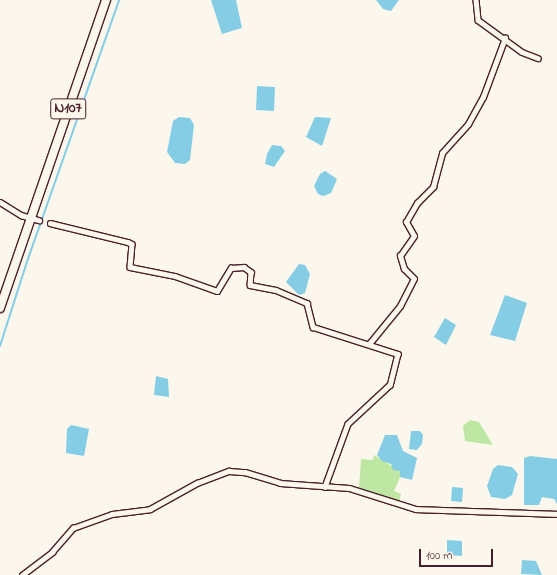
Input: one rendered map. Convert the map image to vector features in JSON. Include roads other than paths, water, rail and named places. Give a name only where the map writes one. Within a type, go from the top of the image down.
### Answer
[{"type":"highway","name":"N107","points":[[0,308],[35,219],[106,0]]},
{"type":"street","points":[[476,0],[478,20],[505,38],[522,52],[538,58]]},
{"type":"street","points":[[369,344],[400,306],[414,280],[404,269],[400,256],[414,236],[406,222],[417,203],[433,187],[442,153],[468,124],[479,104],[505,38]]},
{"type":"street","points":[[0,202],[35,219]]},
{"type":"street","points":[[50,223],[128,242],[132,244],[130,268],[175,276],[217,291],[231,268],[244,267],[251,272],[250,285],[276,290],[307,303],[313,327],[398,354],[390,385],[348,424],[325,487]]},
{"type":"street","points":[[22,575],[52,552],[73,528],[112,514],[150,508],[197,483],[229,471],[245,472],[280,483],[349,488],[416,509],[557,514]]},
{"type":"water","points":[[211,0],[236,0],[242,28],[222,34]]},
{"type":"water","points":[[376,0],[399,0],[391,11],[383,9]]},
{"type":"water","points":[[257,86],[275,87],[274,111],[256,110]]},
{"type":"water","points":[[179,117],[190,118],[194,125],[190,160],[185,164],[175,163],[167,152],[173,121]]},
{"type":"water","points":[[315,117],[331,118],[322,146],[306,137]]},
{"type":"water","points":[[272,145],[281,146],[285,151],[274,167],[265,164],[267,154]]},
{"type":"water","points":[[325,171],[337,179],[331,193],[323,196],[318,194],[314,186],[320,174]]},
{"type":"water","points":[[299,264],[305,265],[310,274],[305,293],[299,295],[286,282]]},
{"type":"water","points":[[505,295],[527,303],[515,341],[490,335]]},
{"type":"water","points":[[445,318],[456,325],[446,345],[434,337]]},
{"type":"water","points":[[156,376],[168,379],[169,397],[154,395]]},
{"type":"water","points":[[71,425],[89,429],[84,456],[66,453],[67,429]]},
{"type":"water","points":[[411,431],[420,431],[423,435],[422,444],[417,450],[409,449]]},
{"type":"water","points":[[385,435],[397,435],[403,451],[417,458],[412,480],[400,477],[400,471],[393,470],[391,464],[382,461],[377,455]]},
{"type":"water","points":[[530,456],[557,459],[557,504],[554,499],[542,497],[539,505],[524,505],[524,458]]},
{"type":"water","points":[[498,465],[512,467],[518,474],[512,495],[505,499],[491,497],[487,486],[493,469]]},
{"type":"water","points":[[452,487],[463,488],[462,502],[451,501]]},
{"type":"water","points":[[447,540],[462,541],[462,556],[447,555]]},
{"type":"water","points":[[522,560],[536,561],[542,575],[521,574]]},
{"type":"waterway","points":[[0,346],[28,259],[119,0]]}]
